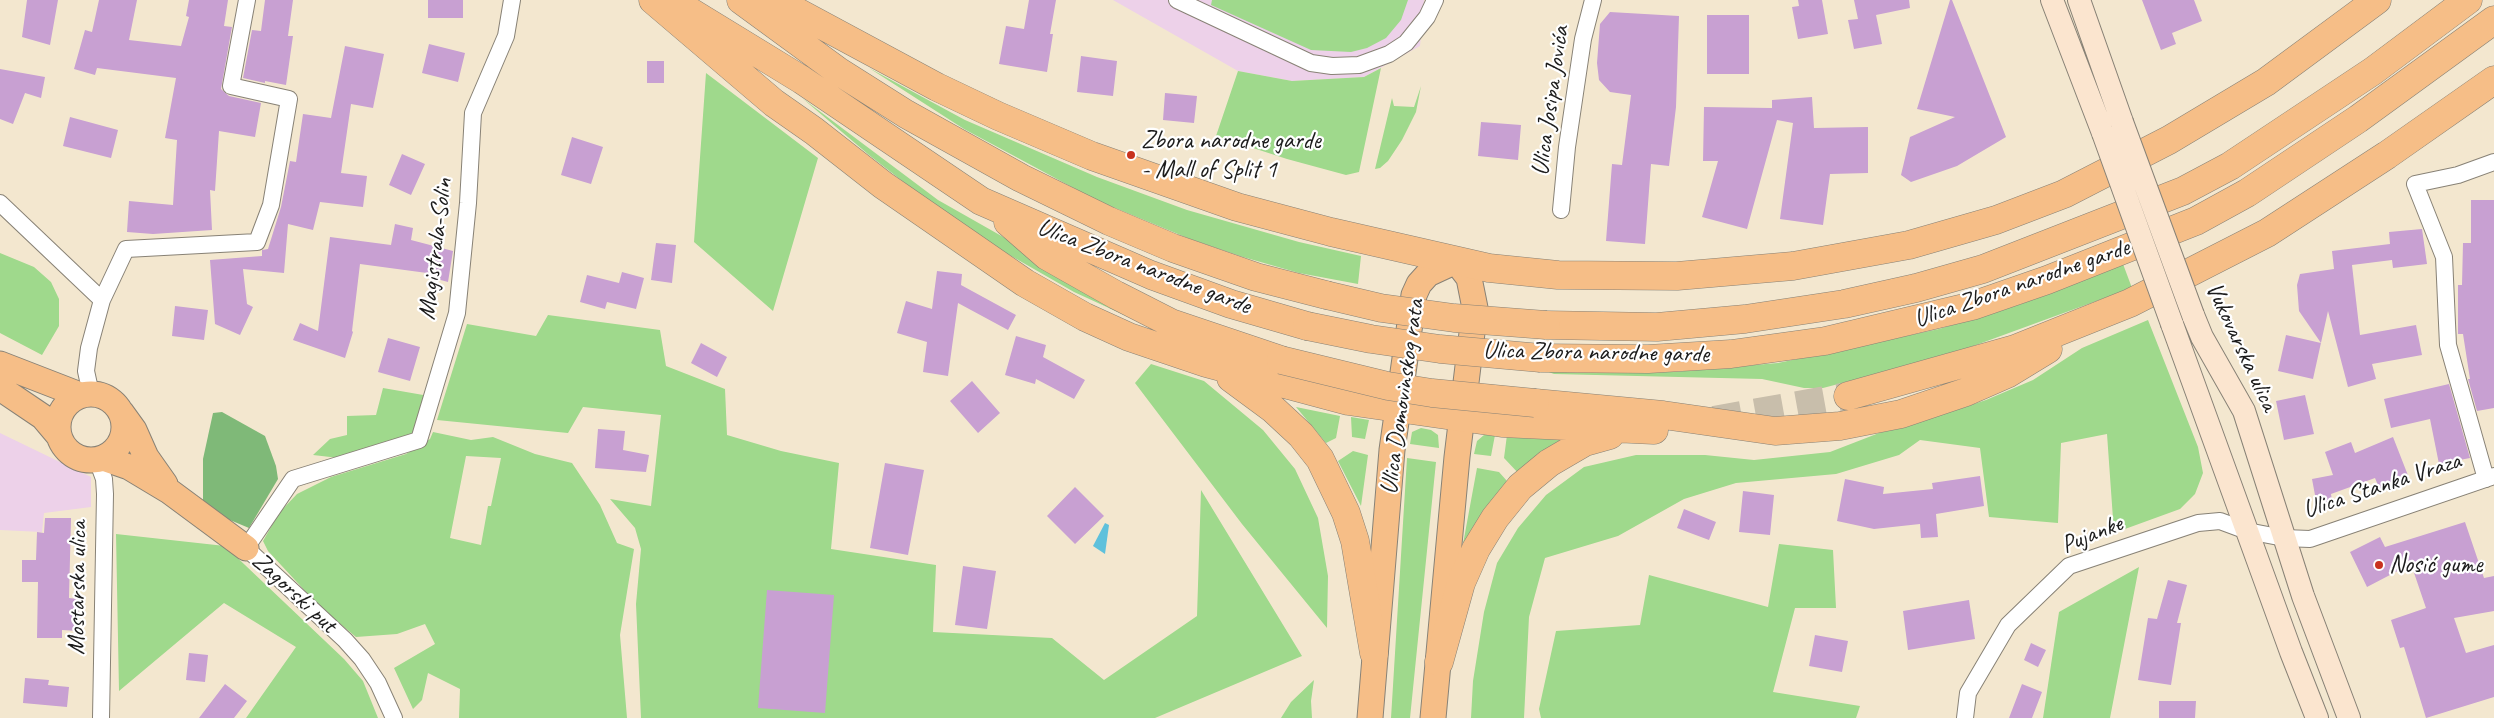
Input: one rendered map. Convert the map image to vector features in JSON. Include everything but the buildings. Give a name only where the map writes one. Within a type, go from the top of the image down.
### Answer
[{"type":"highway","points":[[653,0],[774,103],[884,185],[1025,283],[1085,317],[1128,337],[1206,363],[1348,401],[1502,423],[1648,430],[1603,436],[1585,442],[1549,463],[1520,487],[1495,518],[1476,549],[1460,583],[1439,662]]},
{"type":"highway","name":"Ulica Zbora narodne garde","points":[[672,0],[802,80],[981,201],[1151,275],[1231,304],[1307,326],[1371,339],[1440,349],[1541,358],[1648,359],[1732,354],[1825,341],[1972,306],[2047,280],[2196,221],[2247,193],[2358,120],[2494,20]]},
{"type":"highway","name":"Ulica Zbora narodne garde","points":[[741,0],[838,71],[939,133],[1021,178],[1110,221],[1173,248],[1256,277],[1382,308],[1454,318],[1546,326],[1657,326],[1745,319],[1844,304],[1916,288],[1983,269],[2183,191],[2254,151],[2373,71],[2468,0]]},
{"type":"highway","points":[[775,0],[937,87],[998,116],[1092,156],[1245,209],[1331,232],[1456,261],[1519,272],[1677,276],[1793,266],[1909,246],[1996,220],[2064,194],[2169,140],[2266,82],[2377,0]]},
{"type":"highway","points":[[2373,71],[2442,0]]},
{"type":"highway","points":[[1848,396],[2015,349],[2130,303],[2267,233],[2387,155],[2494,80]]},
{"type":"highway","points":[[981,201],[1021,232],[1047,256],[1116,295],[1171,322],[1281,360],[1388,386],[1432,393],[1663,415],[1774,431],[1840,426],[1901,414],[1966,392],[2007,374],[2044,353],[2085,321]]},
{"type":"highway","points":[[1206,363],[1244,385],[1274,409],[1301,435],[1320,459],[1346,513],[1355,541],[1374,653]]},
{"type":"main road","name":"Ulica Domovinskog rata","points":[[1370,718],[1374,653],[1398,408],[1414,296],[1419,284],[1428,274],[1456,261]]},
{"type":"main road","points":[[1434,718],[1462,417],[1476,308],[1469,278],[1456,261]]},
{"type":"main road","points":[[0,364],[85,394],[102,396],[112,401],[119,410],[123,420],[124,432],[120,443],[113,452],[100,459],[77,458],[62,445],[59,436],[59,416],[64,407],[85,394]]},
{"type":"main road","points":[[0,388],[43,417],[59,436]]},
{"type":"main road","name":"Zagorski put","points":[[119,410],[134,430],[146,457],[169,490]]},
{"type":"main road","name":"Zagorski put","points":[[100,459],[129,468],[169,490],[246,548]]},
{"type":"street","points":[[85,394],[87,359],[102,300],[126,249],[257,242],[271,205],[289,99],[231,86],[247,0]]},
{"type":"street","name":"Magistrala-Solin","points":[[246,548],[293,478],[419,440],[458,313],[468,203],[473,113],[506,36],[512,0]]},
{"type":"street","points":[[1177,0],[1311,63],[1332,66],[1359,65],[1389,54],[1406,43],[1427,17],[1435,0]]},
{"type":"street","name":"Ulica Josipa Jovića","points":[[1561,210],[1583,39],[1592,0]]},
{"type":"street","name":"Vukovarska ulica","points":[[2052,0],[2113,128],[2194,315],[2202,338],[2244,411],[2284,538],[2349,718]]},
{"type":"street","name":"Vukovarska ulica","points":[[2079,0],[2113,128],[2172,324],[2317,718]]},
{"type":"street","points":[[2490,478],[2448,346],[2444,257],[2415,184],[2458,175],[2494,162]]},
{"type":"street","points":[[0,203],[102,300]]},
{"type":"street","name":"Mostarska ulica","points":[[100,459],[105,494],[101,718]]},
{"type":"street","name":"Ulica Stanka Vraza","points":[[2284,538],[2310,539],[2490,478]]},
{"type":"street","name":"Pujanke","points":[[1965,718],[1968,693],[2008,625],[2069,566],[2198,523],[2220,520],[2247,531],[2284,538]]},
{"type":"street","name":"Zagorski put","points":[[246,548],[345,640],[362,659],[378,683],[394,718]]},
{"type":"shaded area","points":[[1113,0],[1424,0],[1420,46],[1364,77],[1292,81],[1238,71]]},
{"type":"shaded area","points":[[0,433],[91,477],[91,507],[44,513],[42,532],[0,530]]},
{"type":"green space","points":[[1212,0],[1408,0],[1401,20],[1386,38],[1367,48],[1351,52],[1311,50],[1211,5]]},
{"type":"green space","points":[[869,68],[965,120],[1097,177],[1187,210],[1299,242],[1361,256],[1358,284],[1299,273],[1243,257],[1190,239],[1096,200],[964,129]]},
{"type":"green space","points":[[1381,68],[1359,172],[1346,175],[1287,159],[1216,136],[1238,71],[1292,81],[1364,77]]},
{"type":"green space","points":[[706,73],[818,158],[773,311],[694,242]]},
{"type":"green space","points":[[1421,86],[1416,112],[1402,140],[1388,161],[1380,168],[1375,169],[1392,98],[1394,106],[1414,107]]},
{"type":"green space","points":[[802,98],[938,200],[1072,276],[1135,320],[1074,292],[1006,253],[937,208],[869,155]]},
{"type":"green space","points":[[0,253],[34,267],[51,282],[59,299],[59,326],[42,355],[0,333]]},
{"type":"green space","points":[[2123,264],[2132,288],[1946,356],[1823,388],[1804,388],[1762,379],[1554,374],[1543,370],[1577,373],[1673,372],[1778,363],[1939,329],[2021,304]]},
{"type":"green space","points":[[548,315],[660,330],[666,366],[725,389],[727,435],[781,451],[839,463],[831,549],[936,565],[933,632],[1052,638],[1104,680],[1197,616],[1201,490],[1302,656],[1155,718],[641,718],[636,604],[641,549],[635,528],[610,499],[651,506],[661,415],[583,407],[568,433],[437,420],[467,324],[536,336]]},
{"type":"green space","points":[[2148,320],[2198,447],[2203,473],[2195,494],[2180,509],[2114,533],[2107,434],[2061,443],[2058,523],[1989,517],[1980,448],[1920,440],[1899,455],[1836,474],[1736,483],[1684,499],[1618,536],[1545,558],[1529,617],[1524,718],[1471,718],[1473,681],[1484,612],[1497,563],[1518,528],[1546,495],[1584,467],[1636,455],[1705,455],[1754,460],[1830,452],[1892,428],[1932,418],[1986,400],[2033,380],[2082,348]]},
{"type":"green space","points":[[1151,364],[1204,381],[1263,430],[1295,469],[1318,518],[1328,576],[1327,628],[1242,524],[1135,383]]},
{"type":"green space","points":[[383,388],[429,396],[418,432],[339,458],[313,455],[330,439],[347,435],[347,416],[376,415]]},
{"type":"green space","points":[[1296,407],[1340,416],[1336,438],[1326,443]]},
{"type":"green space","points":[[222,412],[265,436],[276,466],[278,479],[249,528],[218,515],[203,503],[203,459],[213,413]]},
{"type":"green space","points":[[1351,417],[1369,420],[1365,439],[1352,437]]},
{"type":"green space","points":[[1421,428],[1431,430],[1438,435],[1439,448],[1410,444],[1412,432]]},
{"type":"green space","points":[[433,432],[471,440],[493,437],[535,454],[572,463],[600,505],[617,543],[634,549],[620,635],[627,718],[459,718],[460,689],[428,673],[422,700],[413,709],[394,668],[435,644],[425,624],[397,634],[356,637],[320,607],[268,551],[263,541],[279,513],[297,494],[331,477],[406,454],[430,439]],"holes":[[[466,456],[501,458],[491,506],[488,506],[481,545],[450,538]]]},
{"type":"green space","points":[[1484,435],[1495,435],[1491,456],[1474,454],[1477,441]]},
{"type":"green space","points":[[1507,435],[1562,438],[1520,475],[1504,458]]},
{"type":"green space","points":[[1353,451],[1368,455],[1361,506],[1338,461]]},
{"type":"green space","points":[[1407,458],[1436,462],[1410,718],[1391,718]]},
{"type":"green space","points":[[1477,468],[1499,472],[1507,481],[1497,494],[1468,546],[1463,544]]},
{"type":"green space","points":[[116,534],[225,546],[344,659],[363,681],[378,718],[246,718],[296,647],[224,603],[119,691]]},
{"type":"green space","points":[[1779,544],[1833,550],[1836,608],[1795,608],[1773,692],[1860,706],[1856,718],[1541,718],[1539,709],[1556,631],[1640,625],[1649,575],[1768,607]]},
{"type":"green space","points":[[2139,567],[2110,718],[2043,718],[2059,612]]},
{"type":"green space","points":[[1314,680],[1311,701],[1312,718],[1281,718],[1291,702]]},
{"type":"water","points":[[1105,523],[1109,525],[1105,554],[1093,546]]},
{"type":"tunnel","points":[[1714,420],[1848,396]]},
{"type":"place","name":"Zbora narodne garde - Mall of Split 1","points":[[1131,155]]},
{"type":"place","name":"Nosić gume","points":[[2379,565]]}]
